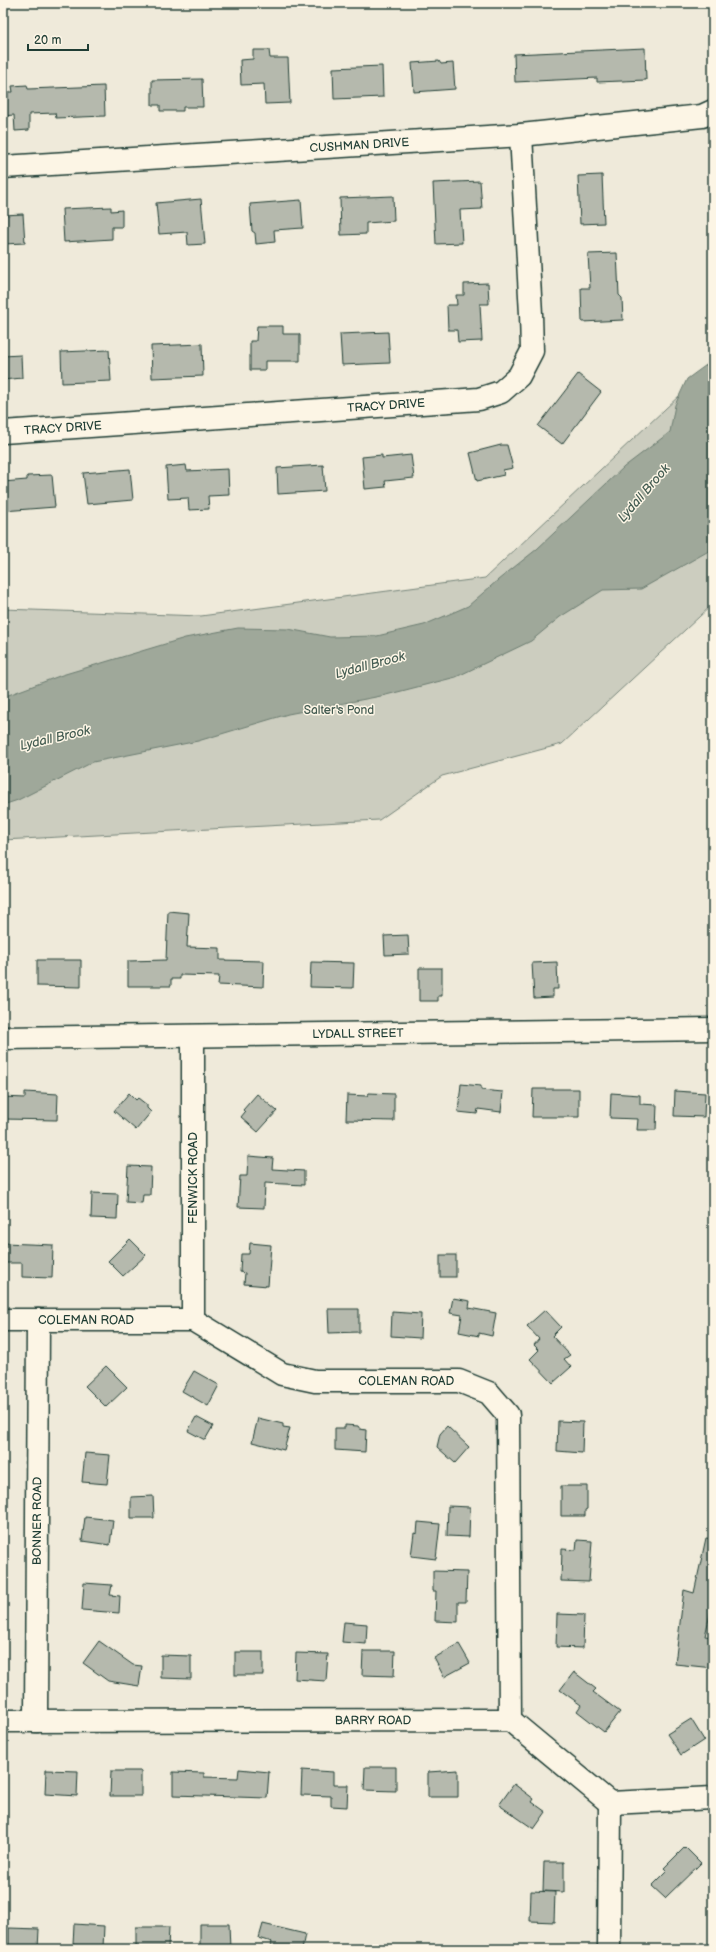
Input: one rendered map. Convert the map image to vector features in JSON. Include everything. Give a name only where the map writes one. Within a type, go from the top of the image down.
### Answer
[{"type":"street","name":"CUSHMAN DRIVE","points":[[3,167],[521,135],[702,116],[713,111]]},
{"type":"street","name":"TRACY DRIVE","points":[[3,432],[479,399],[501,392],[519,376],[532,352],[521,135]]},
{"type":"street","name":"LYDALL STREET","points":[[3,1038],[193,1037],[713,1029]]},
{"type":"street","name":"FENWICK ROAD","points":[[193,1037],[193,1320]]},
{"type":"street","name":"COLEMAN ROAD","points":[[3,1320],[193,1320],[282,1374],[314,1381],[459,1381],[489,1393],[508,1415],[510,1720]]},
{"type":"street","name":"BONNER ROAD","points":[[36,1721],[38,1320]]},
{"type":"street","name":"BARRY ROAD","points":[[3,1721],[510,1720]]},
{"type":"street","points":[[510,1720],[610,1803],[713,1798]]},
{"type":"street","points":[[609,1949],[610,1803]]},
{"type":"green space","name":"Salter's Pond","points":[[713,364],[713,604],[562,744],[442,776],[379,820],[3,840],[3,609],[201,616],[485,578]]},
{"type":"water","name":"Salter's Pond","points":[[713,360],[713,549],[641,589],[603,590],[560,617],[531,641],[456,677],[386,695],[288,714],[198,741],[93,762],[18,800],[3,805],[3,697],[62,675],[185,638],[238,628],[288,629],[330,637],[377,636],[424,625],[468,606],[537,549],[624,467],[670,432],[675,405],[687,379]]},
{"type":"building","points":[[645,48],[646,80],[597,82],[597,78],[515,82],[514,54]]},
{"type":"building","points":[[253,50],[269,50],[270,58],[288,58],[290,103],[265,104],[264,84],[241,85],[240,60],[253,59]]},
{"type":"building","points":[[439,61],[441,64],[453,63],[455,89],[414,92],[412,63]]},
{"type":"building","points":[[382,66],[383,97],[334,99],[333,68]]},
{"type":"building","points":[[202,79],[203,107],[183,107],[183,111],[160,111],[160,105],[152,105],[152,80]]},
{"type":"building","points":[[27,85],[28,89],[104,86],[105,116],[56,118],[55,113],[29,114],[29,130],[15,131],[14,115],[3,116],[3,92],[13,92],[12,86]]},
{"type":"building","points":[[602,175],[604,223],[580,224],[578,176]]},
{"type":"building","points":[[480,181],[482,209],[460,210],[462,243],[436,244],[433,183]]},
{"type":"building","points":[[393,196],[394,221],[366,223],[366,234],[341,235],[340,198]]},
{"type":"building","points":[[201,199],[205,244],[188,245],[187,232],[159,234],[156,203]]},
{"type":"building","points":[[301,200],[303,228],[274,230],[275,242],[256,244],[255,233],[252,231],[250,204]]},
{"type":"building","points":[[111,207],[111,211],[122,210],[122,227],[112,227],[112,239],[64,242],[62,209]]},
{"type":"building","points":[[23,214],[25,243],[3,244],[3,215]]},
{"type":"building","points":[[617,253],[619,295],[622,298],[623,320],[582,322],[581,288],[590,288],[588,254]]},
{"type":"building","points":[[488,283],[489,304],[480,304],[482,341],[458,342],[457,330],[448,330],[447,305],[457,305],[456,295],[464,295],[464,284]]},
{"type":"building","points":[[257,326],[283,326],[283,334],[300,334],[300,361],[265,361],[265,370],[250,370],[250,341],[256,341]]},
{"type":"building","points":[[388,332],[390,363],[342,365],[340,334]]},
{"type":"building","points":[[202,344],[203,376],[152,378],[151,346]]},
{"type":"building","points":[[109,350],[111,381],[62,383],[61,352]]},
{"type":"building","points":[[21,355],[22,378],[3,380],[3,356]]},
{"type":"building","points":[[578,374],[601,392],[562,444],[538,426]]},
{"type":"building","points":[[501,445],[507,445],[513,468],[503,470],[504,475],[477,481],[470,453]]},
{"type":"building","points":[[382,455],[382,458],[411,455],[414,478],[385,481],[386,487],[365,489],[362,457]]},
{"type":"building","points":[[186,465],[187,471],[228,469],[229,495],[208,496],[209,509],[189,510],[188,498],[168,499],[166,467]]},
{"type":"building","points":[[323,465],[325,491],[278,494],[277,468]]},
{"type":"building","points":[[130,469],[133,500],[87,504],[83,473]]},
{"type":"building","points":[[52,475],[55,507],[3,511],[3,482],[27,480],[27,476]]},
{"type":"building","points":[[168,911],[189,913],[187,947],[220,948],[220,960],[264,961],[263,987],[218,985],[219,976],[180,975],[180,979],[171,979],[171,986],[128,986],[128,961],[166,960]]},
{"type":"building","points":[[408,935],[409,954],[385,955],[384,936]]},
{"type":"building","points":[[37,960],[81,960],[81,987],[37,986]]},
{"type":"building","points":[[311,962],[354,963],[353,988],[310,987]]},
{"type":"building","points":[[557,962],[558,989],[553,989],[553,997],[534,998],[532,963]]},
{"type":"building","points":[[419,968],[442,968],[442,996],[438,996],[438,1001],[419,1001]]},
{"type":"building","points":[[461,1084],[481,1086],[481,1090],[503,1092],[501,1112],[478,1109],[477,1114],[458,1112]]},
{"type":"building","points":[[533,1089],[579,1089],[579,1117],[532,1117]]},
{"type":"building","points":[[675,1091],[705,1093],[704,1117],[674,1116]]},
{"type":"building","points":[[25,1092],[58,1094],[57,1120],[3,1119],[3,1097],[25,1098]]},
{"type":"building","points":[[129,1093],[136,1100],[138,1098],[147,1105],[147,1108],[151,1112],[136,1130],[114,1111]]},
{"type":"building","points":[[369,1093],[394,1094],[394,1121],[346,1120],[347,1095],[367,1096]]},
{"type":"building","points":[[611,1093],[640,1095],[640,1104],[657,1105],[656,1130],[637,1130],[638,1119],[610,1118]]},
{"type":"building","points":[[257,1094],[277,1111],[258,1132],[241,1117],[245,1112],[243,1110]]},
{"type":"building","points":[[248,1156],[273,1158],[272,1169],[304,1171],[304,1185],[265,1183],[264,1208],[238,1207],[240,1176],[247,1176]]},
{"type":"building","points":[[128,1166],[151,1167],[150,1195],[143,1195],[142,1203],[126,1202]]},
{"type":"building","points":[[92,1193],[118,1194],[117,1219],[91,1218]]},
{"type":"building","points":[[130,1239],[146,1255],[123,1276],[108,1261]]},
{"type":"building","points":[[4,1243],[53,1245],[52,1278],[22,1277],[22,1263],[3,1263]]},
{"type":"building","points":[[250,1243],[271,1245],[268,1286],[244,1284],[245,1273],[240,1272],[241,1254],[249,1254]]},
{"type":"building","points":[[440,1255],[456,1255],[456,1277],[440,1277]]},
{"type":"building","points":[[453,1298],[470,1301],[469,1308],[496,1313],[492,1336],[479,1333],[479,1336],[459,1332],[462,1315],[450,1313]]},
{"type":"building","points":[[328,1309],[359,1309],[359,1332],[329,1333]]},
{"type":"building","points":[[545,1310],[561,1327],[552,1336],[570,1355],[564,1359],[571,1367],[553,1383],[530,1359],[539,1350],[534,1345],[539,1339],[527,1326]]},
{"type":"building","points":[[392,1312],[421,1314],[420,1338],[391,1336]]},
{"type":"building","points":[[106,1366],[127,1387],[106,1407],[85,1386]]},
{"type":"building","points":[[194,1371],[219,1385],[208,1406],[182,1391]]},
{"type":"building","points":[[196,1417],[213,1426],[205,1440],[188,1431]]},
{"type":"building","points":[[258,1418],[283,1424],[283,1427],[290,1428],[284,1450],[252,1442]]},
{"type":"building","points":[[558,1421],[583,1422],[582,1453],[557,1451]]},
{"type":"building","points":[[345,1425],[358,1426],[360,1429],[366,1430],[365,1452],[335,1450],[335,1428],[345,1428]]},
{"type":"building","points":[[447,1426],[469,1447],[455,1463],[437,1447],[440,1434]]},
{"type":"building","points":[[85,1453],[110,1455],[107,1484],[82,1482]]},
{"type":"building","points":[[561,1486],[587,1486],[587,1509],[585,1510],[585,1516],[561,1516]]},
{"type":"building","points":[[153,1496],[154,1518],[131,1518],[131,1497]]},
{"type":"building","points":[[448,1506],[470,1507],[469,1537],[447,1536]]},
{"type":"building","points":[[85,1517],[113,1520],[110,1545],[82,1541]]},
{"type":"building","points":[[418,1522],[440,1524],[436,1559],[411,1556],[414,1533],[417,1534]]},
{"type":"building","points":[[706,1538],[713,1539],[713,1601],[705,1636],[713,1637],[713,1668],[675,1664],[684,1590],[694,1593]]},
{"type":"building","points":[[577,1540],[592,1541],[589,1582],[561,1581],[562,1549],[576,1550]]},
{"type":"building","points":[[433,1571],[467,1572],[466,1602],[458,1602],[458,1622],[435,1621],[436,1591],[433,1591]]},
{"type":"building","points":[[84,1583],[112,1585],[110,1595],[120,1596],[119,1613],[82,1610]]},
{"type":"building","points":[[557,1614],[584,1615],[583,1648],[556,1647]]},
{"type":"building","points":[[344,1622],[367,1624],[366,1644],[342,1642]]},
{"type":"building","points":[[99,1641],[133,1665],[142,1666],[139,1686],[108,1681],[83,1663]]},
{"type":"building","points":[[459,1644],[470,1663],[444,1677],[434,1658]]},
{"type":"building","points":[[363,1651],[395,1651],[394,1676],[362,1675]]},
{"type":"building","points":[[235,1652],[263,1652],[263,1675],[235,1675]]},
{"type":"building","points":[[296,1653],[328,1654],[326,1681],[295,1679]]},
{"type":"building","points":[[161,1655],[191,1656],[191,1679],[161,1678]]},
{"type":"building","points":[[574,1672],[596,1689],[593,1692],[620,1712],[604,1732],[577,1711],[581,1705],[560,1690]]},
{"type":"building","points":[[691,1719],[704,1740],[681,1755],[667,1734]]},
{"type":"building","points":[[365,1767],[396,1767],[396,1791],[364,1790]]},
{"type":"building","points":[[239,1769],[269,1772],[267,1798],[173,1795],[173,1772],[204,1773],[204,1777],[238,1778]]},
{"type":"building","points":[[46,1770],[78,1771],[77,1796],[45,1794]]},
{"type":"building","points":[[302,1770],[333,1772],[333,1785],[348,1785],[347,1807],[331,1806],[331,1796],[301,1795]]},
{"type":"building","points":[[458,1770],[458,1797],[428,1797],[428,1772]]},
{"type":"building","points":[[111,1771],[141,1771],[141,1796],[110,1796]]},
{"type":"building","points":[[514,1784],[534,1799],[532,1802],[546,1812],[534,1829],[499,1805]]},
{"type":"building","points":[[685,1847],[701,1863],[665,1898],[652,1886],[667,1871],[664,1868]]},
{"type":"building","points":[[544,1862],[564,1862],[564,1892],[543,1891]]},
{"type":"building","points":[[531,1891],[555,1892],[554,1922],[530,1921]]},
{"type":"building","points":[[74,1924],[104,1926],[103,1948],[73,1945]]},
{"type":"building","points":[[200,1924],[229,1924],[230,1949],[208,1949],[208,1947],[200,1947]]},
{"type":"building","points":[[263,1924],[305,1934],[302,1949],[270,1949],[272,1942],[259,1938]]},
{"type":"building","points":[[136,1927],[169,1927],[168,1949],[136,1949]]},
{"type":"building","points":[[9,1928],[39,1929],[38,1949],[9,1949]]},
{"type":"water label","name":"Lydall Brook","points":[[644,493]]},
{"type":"water label","name":"Lydall Brook","points":[[370,665]]},
{"type":"water label","name":"Lydall Brook","points":[[55,738]]}]
